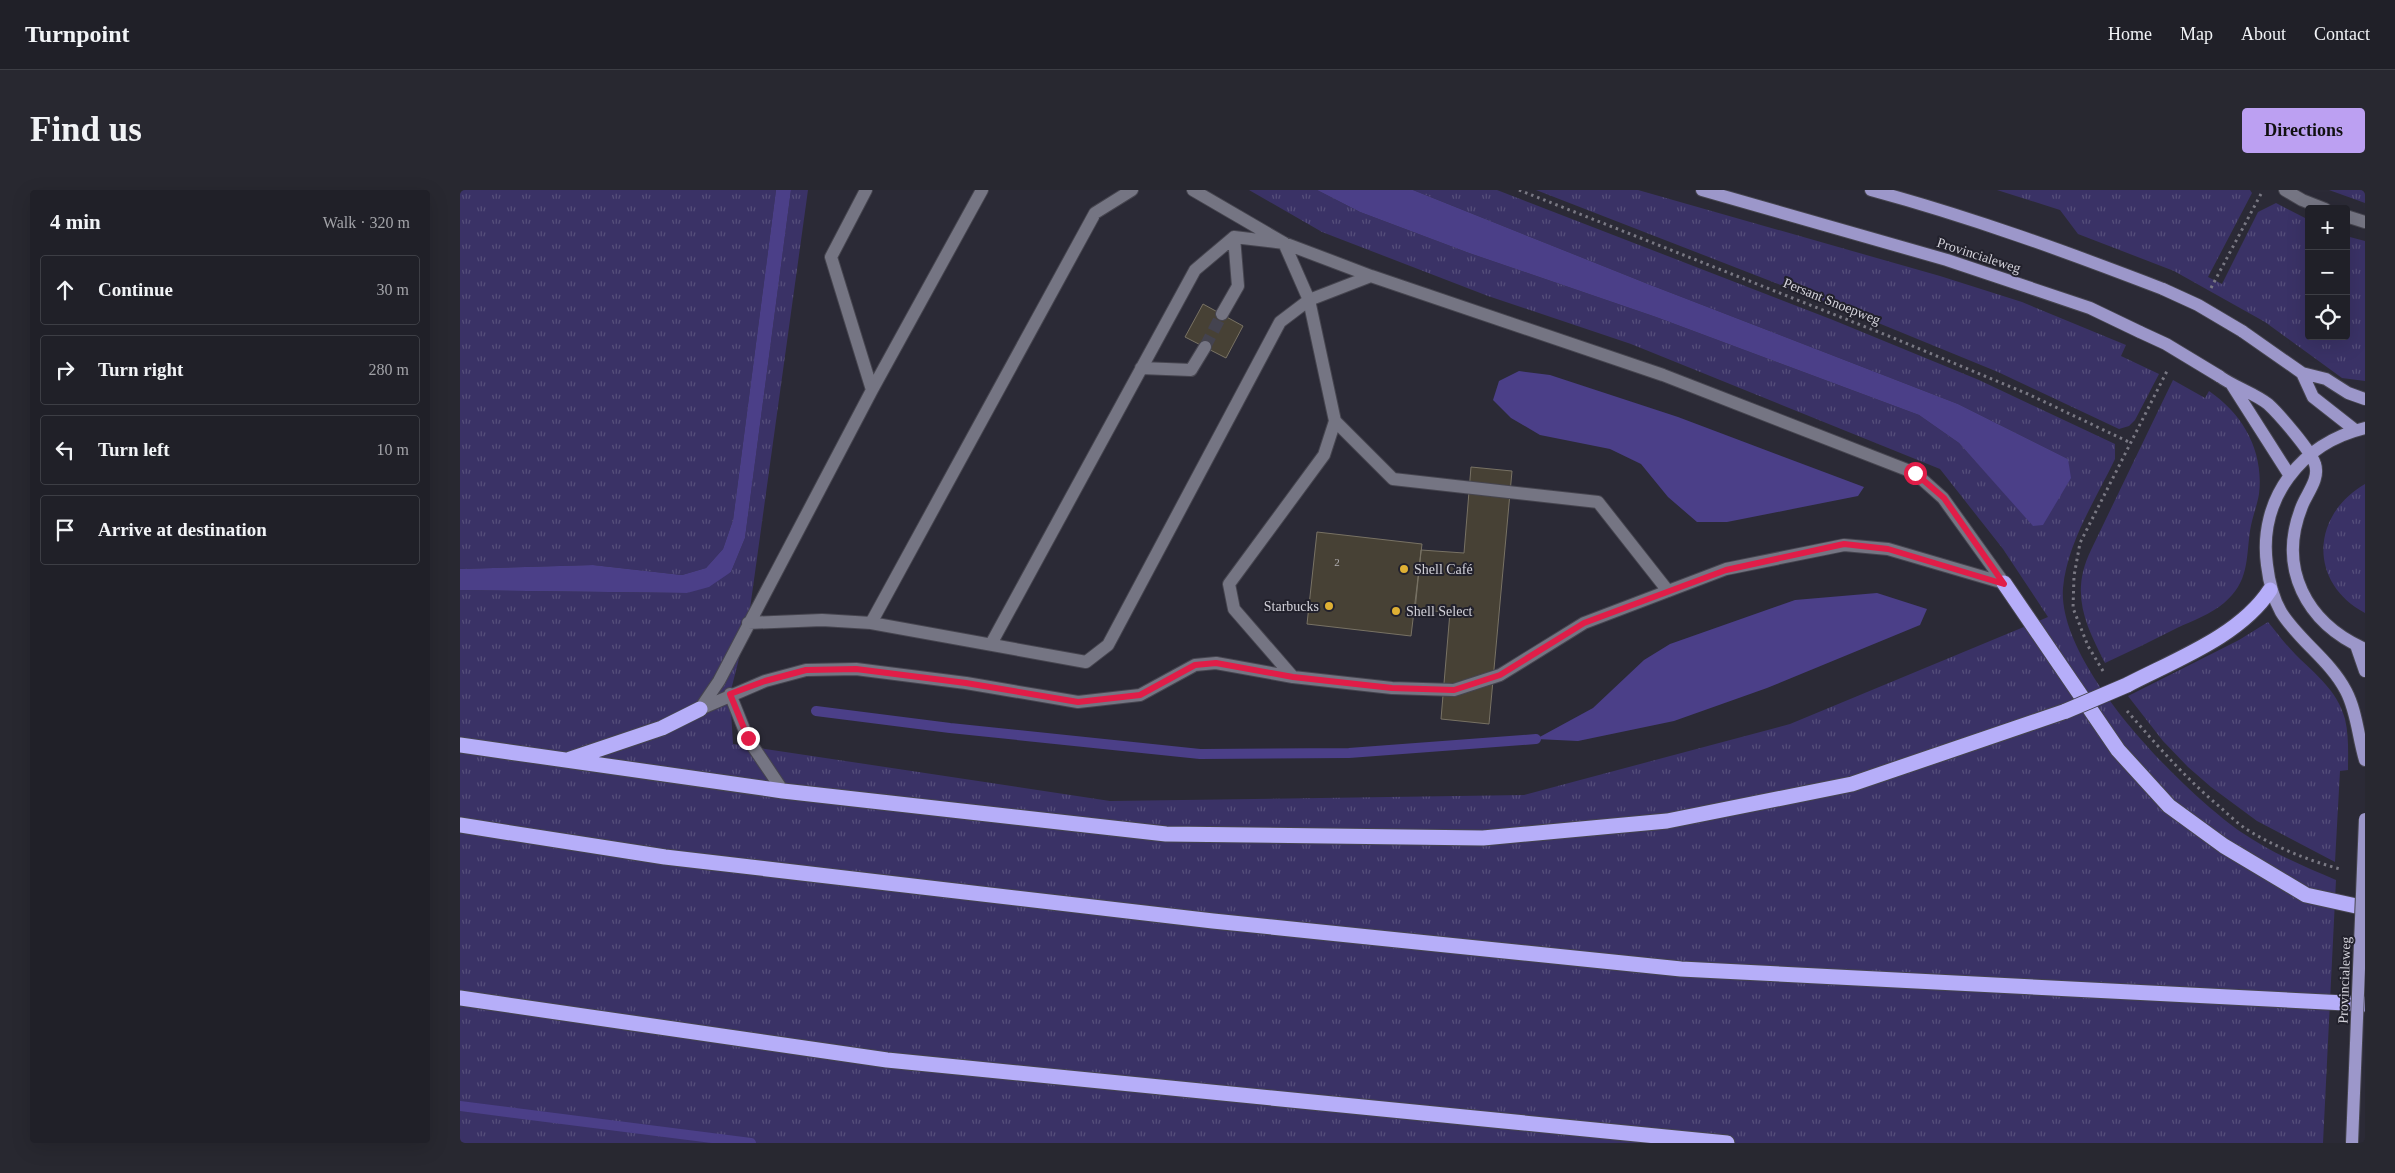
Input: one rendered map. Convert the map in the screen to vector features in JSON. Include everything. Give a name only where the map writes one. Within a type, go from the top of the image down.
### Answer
[{"type":"highway","points":[[2004,584],[2118,750],[2169,806],[2224,846],[2306,895],[2365,908]]},
{"type":"highway","points":[[460,745],[783,791],[1166,834],[1483,838],[1666,821],[1852,784],[2066,711],[2127,685],[2233,628],[2260,606],[2270,590]]},
{"type":"highway","points":[[566,760],[662,728],[700,709]]},
{"type":"highway","points":[[460,826],[665,857],[1213,921],[1681,969],[2365,1004]]},
{"type":"highway","points":[[460,998],[887,1060],[1727,1143]]},
{"type":"main road","name":"Provincialeweg","points":[[1702,190],[1946,260],[2090,308],[2166,344],[2232,386],[2267,404],[2311,454]]},
{"type":"main road","points":[[1872,190],[1922,204],[2062,250],[2163,289],[2198,305],[2242,331],[2302,372],[2326,379],[2363,398]]},
{"type":"main road","points":[[2302,372],[2313,398],[2360,429]]},
{"type":"main road","name":"Provincialeweg","points":[[2232,386],[2290,476]]},
{"type":"main road","points":[[2360,429],[2335,438],[2311,454],[2290,476],[2272,504],[2265,533],[2270,590],[2296,633],[2335,674],[2354,708],[2365,760]]},
{"type":"main road","points":[[2311,454],[2317,472],[2294,529],[2292,549],[2294,571],[2303,594],[2332,631],[2360,647],[2365,671]]},
{"type":"main road","name":"Provincialeweg","points":[[2352,1143],[2365,819]]},
{"type":"street","points":[[866,190],[831,257],[872,390]]},
{"type":"street","points":[[700,709],[719,681],[872,390],[982,190]]},
{"type":"street","points":[[871,624],[1095,213],[1132,190]]},
{"type":"street","points":[[1192,190],[1284,243],[1371,276],[1663,374],[1915,473],[1944,498],[2004,584]]},
{"type":"street","points":[[2285,190],[2315,205]]},
{"type":"street","points":[[2350,217],[2365,222]]},
{"type":"street","points":[[991,644],[1195,270],[1234,237],[1284,243]]},
{"type":"street","points":[[1222,314],[1238,286],[1234,237]]},
{"type":"street","points":[[1284,243],[1309,300],[1335,421],[1324,455],[1229,584],[1234,609],[1293,677]]},
{"type":"street","points":[[748,623],[822,620],[871,624],[1086,662],[1108,645],[1280,322],[1309,300],[1371,276]]},
{"type":"street","points":[[1141,368],[1191,370],[1204,347]]},
{"type":"street","points":[[1335,421],[1393,479],[1598,502],[1668,591]]},
{"type":"street","points":[[700,709],[730,694],[765,681],[806,670],[856,669],[966,683],[1078,702],[1140,695],[1195,665],[1216,663],[1293,677],[1392,688],[1454,690],[1500,675],[1584,623],[1668,591],[1726,570],[1844,544],[1888,549],[2004,584]]},
{"type":"street","points":[[730,694],[748,738],[783,791]]},
{"type":"path","name":"Persant Snoepweg","points":[[1519,190],[1895,338],[2028,394],[2131,443]]},
{"type":"green space","points":[[460,190],[776,190],[733,520],[723,549],[706,568],[682,575],[593,565],[460,569]]},
{"type":"green space","points":[[791,190],[808,190],[748,623],[730,694],[733,744],[1110,801],[1524,795],[1790,724],[2048,617],[2003,549],[1940,469],[1631,344],[1488,296],[1322,232],[1249,190],[1317,190],[1360,212],[1469,253],[1656,317],[1919,415],[1959,443],[2033,525],[2068,459],[1958,404],[1648,284],[1413,190],[1497,190],[1833,320],[1979,380],[2115,444],[2115,459],[2083,522],[2070,554],[2063,588],[2067,619],[2080,653],[2101,688],[2128,724],[2187,787],[2216,813],[2263,846],[2336,880],[2323,1143],[460,1143],[460,590],[687,593],[731,572],[745,538]]},
{"type":"green space","points":[[1536,190],[1638,190],[1940,276],[2022,302],[2126,345],[2121,356],[2159,374],[2135,420],[2129,426],[2119,429],[1998,372],[1871,320]]},
{"type":"green space","points":[[1997,190],[2250,190],[2252,193],[2208,277],[2222,284],[2258,212],[2276,203],[2305,218],[2305,340],[2350,340],[2350,237],[2365,241],[2365,381],[2342,378],[2265,322],[2174,271],[2078,234],[2060,210]]},
{"type":"green space","points":[[2329,190],[2365,190],[2365,203]]},
{"type":"green space","points":[[2173,380],[2205,398],[2209,391],[2221,401],[2242,423],[2255,449],[2260,478],[2259,494],[2251,526],[2245,570],[2238,587],[2219,607],[2105,663],[2091,635],[2083,608],[2081,594],[2085,566]]},
{"type":"green space","points":[[2365,484],[2365,613],[2346,600],[2333,585],[2326,567],[2323,549],[2326,531],[2334,513],[2347,497]]},
{"type":"green space","points":[[2268,622],[2292,651],[2331,691],[2345,719],[2348,738],[2348,770],[2340,771],[2335,862],[2257,821],[2211,787],[2163,741],[2128,696],[2239,640]]},
{"type":"shaded area","points":[[776,190],[791,190],[745,538],[731,572],[709,587],[687,593],[460,590],[460,569],[593,565],[682,575],[706,568],[723,549],[733,520]]},
{"type":"shaded area","points":[[1317,190],[1413,190],[1648,284],[1958,404],[2068,459],[2071,478],[2043,525],[2033,526],[1959,443],[1919,415],[1656,317],[1469,253],[1360,212]]},
{"type":"shaded area","points":[[1519,371],[1550,375],[1678,417],[1864,487],[1858,496],[1727,522],[1697,522],[1668,497],[1641,464],[1610,449],[1540,435],[1511,418],[1493,400],[1499,381]]},
{"type":"shaded area","points":[[1877,593],[1927,609],[1920,625],[1767,688],[1674,721],[1578,741],[1536,739],[1593,708],[1644,660],[1670,644],[1795,600]]},
{"type":"building","points":[[1203,304],[1243,326],[1226,358],[1185,337]]},
{"type":"building","points":[[1471,467],[1512,471],[1489,724],[1441,719],[1450,612],[1415,610],[1421,550],[1464,553]]},
{"type":"building","points":[[1317,532],[1422,544],[1411,636],[1307,624]]},
{"type":"waterway","points":[[816,711],[950,728],[1200,754],[1349,753],[1536,739]]},
{"type":"waterway","points":[[460,1106],[751,1143]]},
{"type":"tunnel","points":[[1205,347],[1222,314]]},
{"type":"place","name":"Shell Café","points":[[1404,569]]},
{"type":"place","name":"Starbucks","points":[[1329,606]]},
{"type":"place","name":"Shell Select","points":[[1396,611]]},
{"type":"route","points":[[748,738],[730,694],[765,681],[806,670],[856,669],[966,683],[1078,702],[1140,695],[1195,665],[1216,663],[1293,677],[1392,688],[1454,690],[1500,675],[1584,623],[1726,570],[1844,544],[1888,549],[1963,570],[2004,584],[1944,498],[1915,473]]}]
